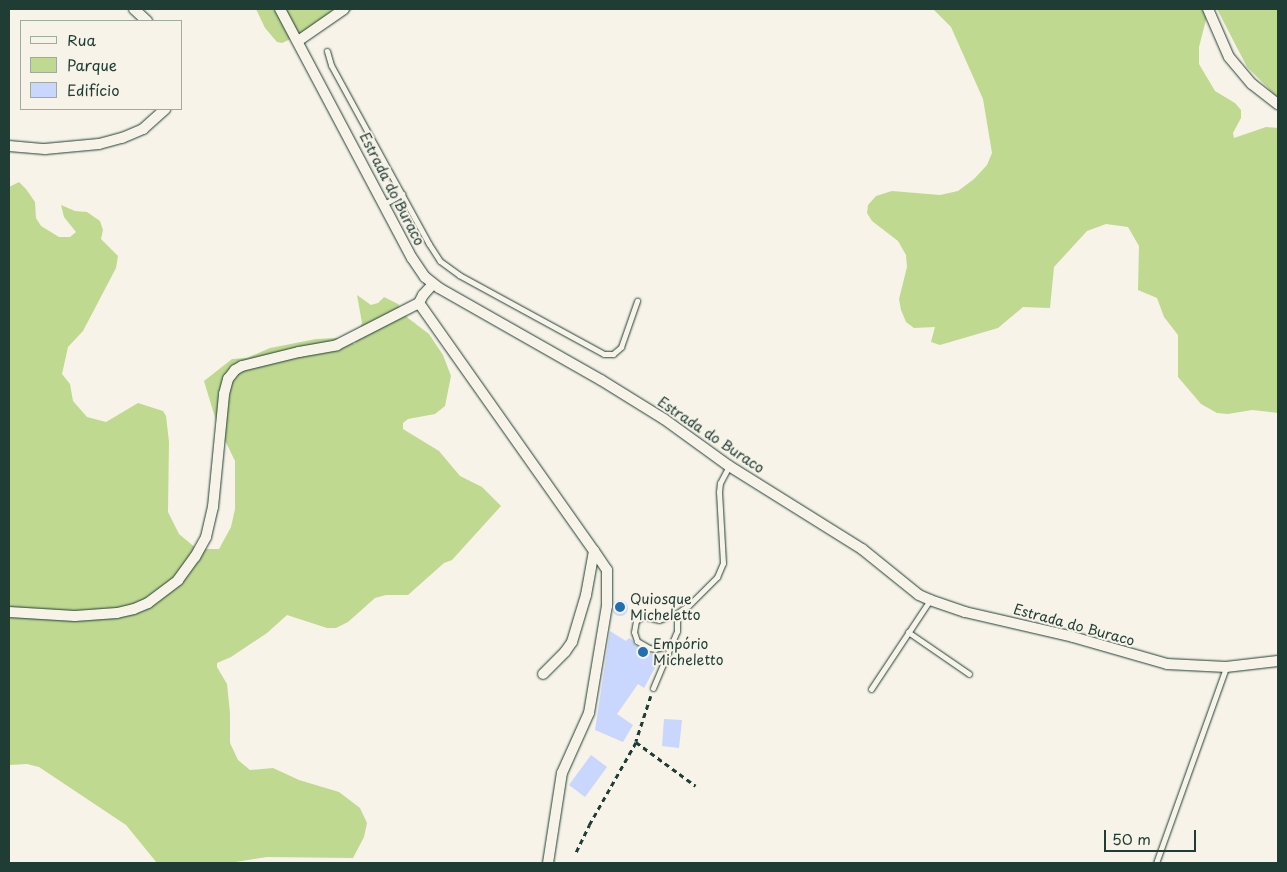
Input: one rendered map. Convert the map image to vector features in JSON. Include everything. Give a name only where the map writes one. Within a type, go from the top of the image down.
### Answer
[{"type":"street","points":[[134,9],[146,20]]},
{"type":"street","name":"Estrada do Buraco","points":[[280,9],[412,258],[425,277],[433,284],[602,380],[664,418],[729,466],[862,549],[919,595],[930,600],[965,612],[1073,637],[1167,664],[1226,667],[1278,661]]},
{"type":"street","points":[[298,41],[344,9]]},
{"type":"street","points":[[1208,9],[1229,57],[1252,84],[1278,104]]},
{"type":"street","points":[[9,146],[64,149],[107,142],[142,129],[164,110]]},
{"type":"street","points":[[9,612],[75,616],[117,613],[148,603],[178,580],[195,557],[206,537],[213,507],[224,394],[228,378],[235,370],[242,366],[337,345],[419,304],[423,295],[433,284]]},
{"type":"street","points":[[419,304],[607,570],[607,606],[589,713],[562,773],[548,863]]},
{"type":"street","points":[[542,674],[565,652],[572,642],[586,595],[594,551]]},
{"type":"lane","points":[[327,51],[331,65],[440,261],[459,275],[604,354],[613,354],[622,347],[637,301]]},
{"type":"lane","points":[[384,204],[402,194]]},
{"type":"lane","points":[[672,646],[656,649],[649,648],[637,641],[634,632],[636,621],[643,616],[659,620],[677,613],[689,605],[717,577],[723,563],[719,492],[720,483],[729,466]]},
{"type":"lane","points":[[871,689],[930,600]]},
{"type":"lane","points":[[653,688],[677,631],[677,613]]},
{"type":"lane","points":[[908,632],[969,674]]},
{"type":"lane","points":[[1156,863],[1226,667]]},
{"type":"path","points":[[576,852],[589,825],[636,742],[653,688]]},
{"type":"path","points":[[636,742],[696,786]]},
{"type":"green space","points":[[256,9],[355,9],[282,43],[277,42],[265,28]]},
{"type":"green space","points":[[933,9],[1205,9],[1207,16],[1199,47],[1199,64],[1215,91],[1235,103],[1241,110],[1241,118],[1233,133],[1234,138],[1266,127],[1278,128],[1278,413],[1252,410],[1228,414],[1217,413],[1201,404],[1178,377],[1178,335],[1164,317],[1157,298],[1138,290],[1139,246],[1128,227],[1106,224],[1087,231],[1054,267],[1050,308],[1023,307],[998,328],[940,345],[931,342],[935,327],[914,328],[906,322],[899,299],[907,267],[906,255],[898,241],[872,221],[867,213],[868,205],[876,196],[892,191],[940,195],[958,191],[974,179],[987,165],[992,153],[983,99],[951,27]]},
{"type":"green space","points":[[1217,9],[1278,9],[1278,98],[1247,67]]},
{"type":"green space","points":[[19,182],[35,202],[36,218],[41,226],[59,237],[70,237],[76,232],[64,217],[61,205],[75,211],[87,212],[100,221],[103,230],[101,239],[118,256],[116,268],[83,331],[68,347],[62,374],[70,384],[73,401],[87,417],[106,422],[138,403],[163,411],[166,416],[169,442],[168,512],[179,534],[197,549],[219,549],[231,527],[235,509],[235,461],[217,424],[204,381],[232,359],[247,358],[270,348],[316,339],[337,338],[355,344],[362,323],[357,295],[371,305],[378,303],[384,297],[398,304],[408,318],[429,334],[443,355],[451,376],[445,406],[435,414],[408,419],[403,423],[403,429],[439,451],[460,476],[482,487],[501,506],[452,560],[444,563],[408,595],[386,595],[375,598],[348,622],[336,628],[327,628],[287,615],[267,633],[231,657],[217,663],[217,667],[227,684],[230,713],[230,743],[238,760],[250,770],[273,768],[299,780],[339,792],[360,808],[367,823],[364,837],[353,858],[267,857],[229,863],[157,863],[126,825],[39,767],[27,764],[9,765],[9,187]]},
{"type":"building","name":"Quiosque Micheletto","points":[[617,600],[623,600],[628,605],[626,614],[617,616],[612,611],[612,605]]},
{"type":"building","points":[[610,631],[626,641],[629,638],[635,645],[661,657],[644,688],[638,684],[617,714],[633,725],[623,742],[595,730]]},
{"type":"building","points":[[664,719],[682,720],[679,748],[662,746]]},
{"type":"building","points":[[591,755],[607,767],[585,797],[569,785]]},
{"type":"place","name":"Quiosque Micheletto","points":[[620,607]]},
{"type":"place","name":"Empório Micheletto","points":[[643,652]]}]
